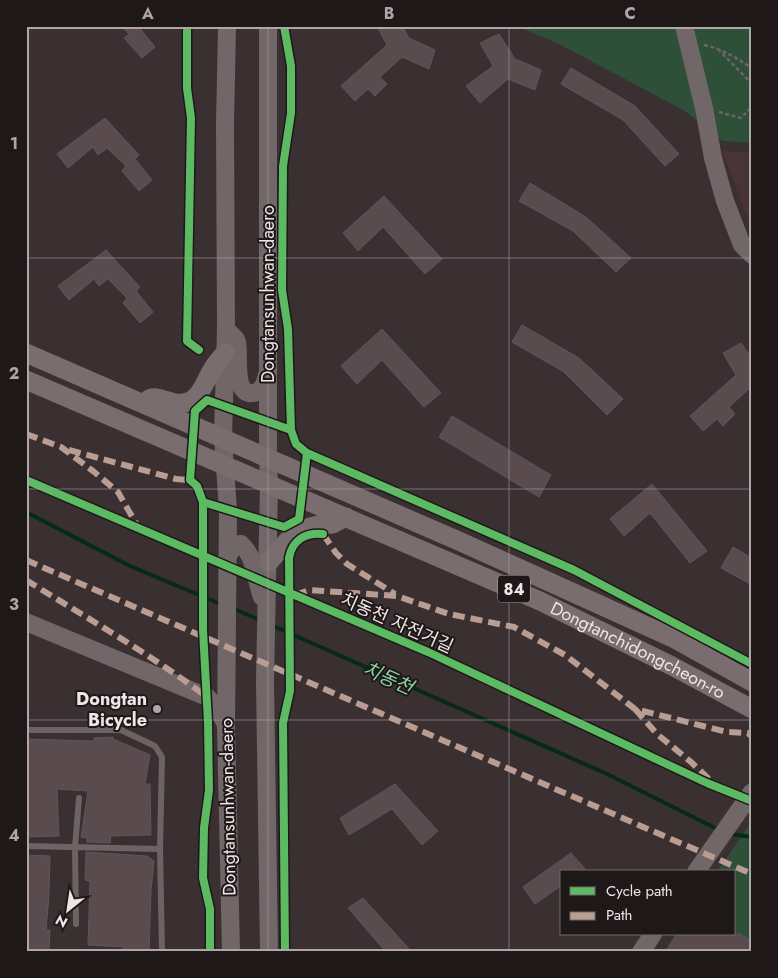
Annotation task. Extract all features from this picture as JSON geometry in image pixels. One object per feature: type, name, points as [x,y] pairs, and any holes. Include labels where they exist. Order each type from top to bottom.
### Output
[{"type":"main road","name":"Dongtanchidongcheon-ro","points":[[26,353],[461,542],[673,638],[752,682]]},
{"type":"main road","points":[[139,402],[152,397],[177,404],[190,401],[198,396],[211,370],[225,353]]},
{"type":"main road","name":"Dongtanchidongcheon-ro","points":[[26,380],[540,600],[752,708]]},
{"type":"main road","points":[[268,562],[296,531],[318,525],[333,524],[346,517]]},
{"type":"street","points":[[227,26],[225,124],[226,328],[223,438],[228,510],[228,551]]},
{"type":"street","name":"Dongtansunhwan-daero","points":[[268,26],[269,484],[265,681],[269,952]]},
{"type":"street","points":[[686,34],[704,108],[713,158],[725,201],[742,244],[752,255]]},
{"type":"street","points":[[226,328],[237,342],[238,372],[244,391],[251,394],[259,391],[264,386],[268,372]]},
{"type":"street","points":[[228,551],[241,544],[246,548],[254,565],[258,586],[267,609]]},
{"type":"street","name":"Dongtansunhwan-daero","points":[[228,551],[226,727],[231,952]]},
{"type":"street","points":[[26,622],[207,697],[221,714],[226,727]]},
{"type":"street","points":[[207,697],[226,668]]},
{"type":"street","points":[[698,869],[752,792]]},
{"type":"street","points":[[640,952],[652,936]]},
{"type":"lane","points":[[26,730],[121,730],[155,746],[162,757],[160,849],[162,952]]},
{"type":"lane","points":[[76,924],[75,847],[79,798]]},
{"type":"lane","points":[[26,846],[160,849]]},
{"type":"path","points":[[686,34],[729,53],[752,68]]},
{"type":"path","points":[[717,48],[752,84]]},
{"type":"path","points":[[704,108],[741,118],[752,107]]},
{"type":"shaded area","points":[[722,151],[752,153],[752,229]]},
{"type":"green space","points":[[517,26],[752,26],[752,143],[722,141],[685,111],[559,44]]},
{"type":"green space","points":[[752,821],[752,952],[664,952],[674,936],[736,936],[736,870],[718,870]]},
{"type":"building","points":[[121,26],[138,26],[155,47],[142,58],[124,38],[129,34]]},
{"type":"building","points":[[377,26],[402,26],[409,38],[435,50],[429,69],[402,57],[380,77],[387,84],[375,96],[368,89],[355,101],[341,86],[387,45]]},
{"type":"building","points":[[499,34],[515,59],[541,70],[535,90],[508,79],[480,103],[466,86],[493,66],[480,43]]},
{"type":"building","points":[[571,68],[635,106],[679,154],[665,166],[623,120],[561,84]]},
{"type":"building","points":[[105,118],[139,155],[135,159],[152,180],[139,191],[122,171],[126,166],[107,148],[98,155],[93,147],[68,168],[57,154]]},
{"type":"building","points":[[530,183],[586,217],[631,258],[616,272],[573,231],[519,201]]},
{"type":"building","points":[[384,196],[442,259],[425,274],[383,227],[358,251],[343,233]]},
{"type":"building","points":[[106,250],[140,287],[136,291],[153,312],[140,323],[123,303],[127,298],[108,279],[99,286],[94,279],[69,300],[58,286]]},
{"type":"building","points":[[522,325],[579,358],[623,399],[607,415],[564,372],[512,342]]},
{"type":"building","points":[[382,329],[441,393],[424,407],[382,360],[357,384],[341,366]]},
{"type":"building","points":[[741,343],[752,359],[752,386],[729,407],[735,414],[723,426],[717,419],[703,431],[690,416],[736,375],[723,353]]},
{"type":"building","points":[[452,416],[551,475],[539,497],[439,437]]},
{"type":"building","points":[[652,484],[707,551],[690,563],[650,513],[624,536],[610,519]]},
{"type":"building","points":[[733,547],[752,558],[752,585],[721,568]]},
{"type":"building","points":[[113,737],[113,739],[150,755],[145,784],[150,784],[151,835],[111,836],[110,843],[87,842],[87,838],[81,837],[88,791],[57,789],[59,836],[26,837],[26,739],[94,741],[94,738]]},
{"type":"building","points":[[395,784],[438,831],[422,845],[392,809],[349,835],[340,818]]},
{"type":"building","points":[[86,852],[147,856],[154,861],[149,952],[123,952],[123,947],[88,945],[90,881],[85,880]]},
{"type":"building","points":[[571,853],[586,870],[560,870],[560,886],[535,904],[523,887]]},
{"type":"building","points":[[26,855],[50,856],[46,930],[50,930],[49,952],[26,952]]},
{"type":"building","points":[[363,898],[412,952],[386,952],[348,908]]},
{"type":"building","points":[[736,934],[740,934],[752,942],[752,952],[666,952],[676,936],[736,936]]},
{"type":"waterway","name":"치동천","points":[[26,512],[130,566],[223,605]]},
{"type":"waterway","name":"치동천","points":[[232,608],[262,621]]},
{"type":"waterway","name":"치동천","points":[[271,625],[605,773],[719,830]]},
{"type":"waterway","name":"치동천","points":[[730,834],[752,837]]},
{"type":"marked path","points":[[26,434],[61,447],[93,471],[118,492],[138,527]]},
{"type":"marked path","points":[[69,450],[176,479],[190,480]]},
{"type":"marked path","points":[[323,534],[336,553],[347,564],[395,594]]},
{"type":"marked path","points":[[26,560],[752,874]]},
{"type":"marked path","points":[[26,580],[141,651],[207,697]]},
{"type":"marked path","points":[[295,595],[310,590],[397,596],[449,614],[514,627],[565,655],[635,709],[727,732],[748,733],[752,737]]},
{"type":"marked path","points":[[635,709],[657,734],[709,779]]},
{"type":"cycle path","points":[[187,26],[187,88],[191,118],[187,341],[199,350]]},
{"type":"cycle path","points":[[284,26],[291,66],[291,113],[283,166],[282,290],[288,329],[291,430],[296,444],[307,453],[574,570],[752,664]]},
{"type":"cycle path","points":[[210,952],[210,909],[203,878],[204,828],[209,790],[208,722],[203,630],[203,502],[197,486],[190,480],[195,411],[207,400],[291,430]]},
{"type":"cycle path","points":[[203,502],[284,527],[299,519],[307,453]]},
{"type":"cycle path","name":"치동천 자전거길","points":[[26,480],[428,652],[707,783],[752,801]]},
{"type":"cycle path","points":[[285,952],[283,723],[290,691],[289,558],[293,546],[301,538],[311,534],[323,534]]},
{"type":"place","name":"Dongtan Bicycle","points":[[157,709]]}]
